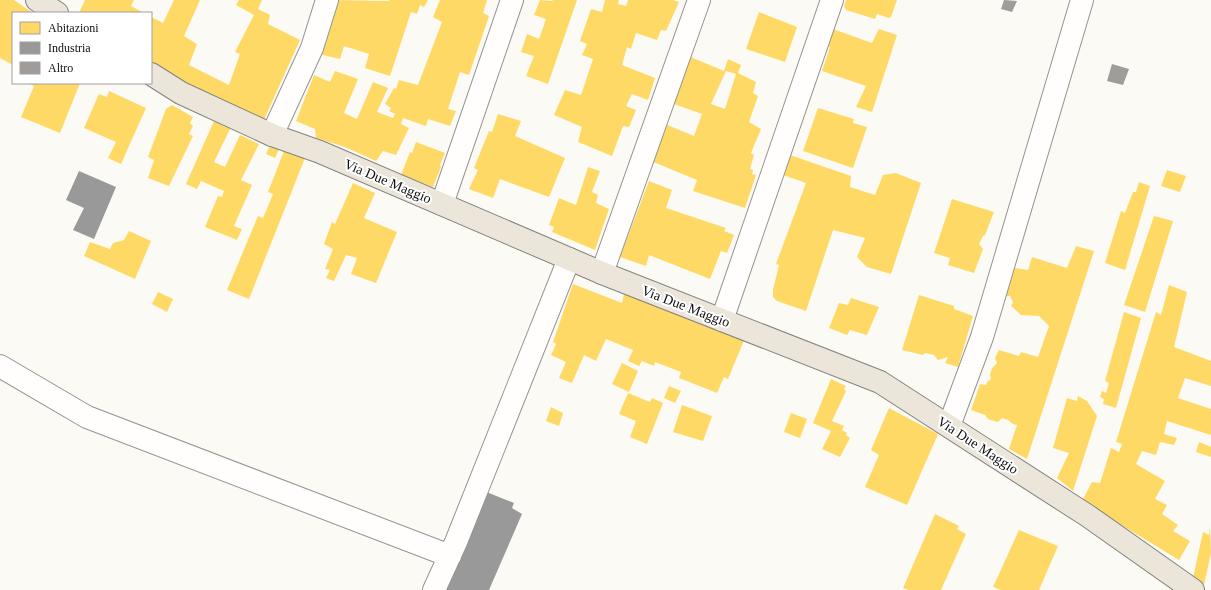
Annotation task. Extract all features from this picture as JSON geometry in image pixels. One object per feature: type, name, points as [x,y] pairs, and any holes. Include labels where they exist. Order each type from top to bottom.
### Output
[{"type":"main road","points":[[37,0],[55,12]]},
{"type":"main road","name":"Via Due Maggio","points":[[152,75],[181,94],[272,135],[320,152],[602,273],[880,382],[1088,516],[1193,590]]},
{"type":"street","points":[[272,135],[312,48],[327,0]]},
{"type":"street","points":[[442,204],[512,0]]},
{"type":"street","points":[[602,273],[699,0]]},
{"type":"street","points":[[722,320],[832,0]]},
{"type":"street","points":[[949,426],[982,337],[1082,0]]},
{"type":"street","points":[[434,590],[450,556],[569,259]]},
{"type":"street","points":[[0,366],[87,417],[450,556]]},
{"type":"building: Abitazioni","points":[[0,0],[14,0],[32,12],[12,12],[12,64],[0,58]]},
{"type":"building: Abitazioni","points":[[85,0],[134,0],[131,6],[142,12],[79,12]]},
{"type":"building: Abitazioni","points":[[174,0],[200,0],[184,36],[197,44],[189,65],[229,85],[240,54],[235,52],[254,15],[236,5],[239,0],[262,0],[258,9],[270,15],[268,24],[300,40],[262,124],[152,68],[152,18],[163,23]]},
{"type":"building: Abitazioni","points":[[333,0],[428,0],[424,7],[420,5],[417,14],[411,12],[390,76],[365,68],[369,54],[344,46],[340,59],[318,54]]},
{"type":"building: Abitazioni","points":[[440,0],[487,0],[483,13],[489,16],[469,75],[460,72],[448,109],[456,111],[450,126],[428,119],[426,126],[403,118],[401,124],[409,128],[396,155],[383,151],[376,161],[345,147],[316,138],[315,129],[296,121],[314,75],[330,82],[335,71],[358,79],[344,113],[357,119],[373,82],[388,88],[377,112],[393,118],[395,114],[389,111],[391,108],[385,104],[394,88],[396,89],[399,80],[418,85],[442,22],[433,17]]},
{"type":"building: Abitazioni","points":[[540,0],[577,0],[548,84],[526,76],[534,56],[521,52],[527,34],[539,39],[546,19],[534,15]]},
{"type":"building: Abitazioni","points":[[605,0],[619,0],[618,4],[626,6],[628,0],[673,0],[679,2],[666,31],[661,30],[657,40],[636,33],[631,49],[627,47],[622,65],[655,78],[648,100],[632,94],[626,106],[636,110],[629,127],[623,126],[612,156],[578,142],[582,127],[554,115],[565,90],[581,95],[593,59],[582,55],[587,44],[580,41],[591,9],[602,12]]},
{"type":"building: Abitazioni","points":[[846,0],[897,0],[891,17],[889,18],[877,14],[875,19],[846,10],[844,6]]},
{"type":"building: Abitazioni","points":[[759,12],[797,27],[785,62],[746,49]]},
{"type":"building: Abitazioni","points":[[833,29],[872,43],[879,29],[897,35],[872,112],[856,107],[866,86],[822,71],[830,47],[827,46]]},
{"type":"building: Abitazioni","points":[[686,55],[724,71],[728,59],[741,65],[738,73],[756,82],[753,93],[758,96],[749,122],[761,129],[751,153],[754,155],[750,169],[753,170],[752,174],[756,175],[745,208],[693,191],[697,180],[651,161],[665,124],[694,136],[702,114],[674,104]],"holes":[[[726,71],[736,74],[725,109],[711,104]]]},
{"type":"building: Abitazioni","points":[[30,84],[80,84],[60,133],[21,117],[34,86]]},
{"type":"building: Abitazioni","points":[[109,91],[146,108],[121,164],[108,158],[116,142],[84,128],[99,94],[107,97]]},
{"type":"building: Abitazioni","points":[[172,105],[193,117],[190,123],[193,126],[189,134],[193,136],[169,186],[148,178],[154,160],[148,157],[166,109]]},
{"type":"building: Abitazioni","points":[[818,108],[854,119],[853,123],[867,127],[853,168],[803,151]]},
{"type":"building: Abitazioni","points":[[498,114],[521,121],[515,136],[565,158],[549,197],[500,179],[493,198],[469,189],[478,170],[474,168],[489,131],[492,132]]},
{"type":"building: Abitazioni","points":[[214,121],[230,129],[214,162],[225,167],[240,135],[259,144],[241,180],[252,185],[234,226],[242,229],[237,240],[205,227],[218,196],[222,197],[224,191],[201,181],[197,189],[186,184]]},
{"type":"building: Abitazioni","points":[[416,142],[445,153],[433,187],[401,175],[410,152],[412,153]]},
{"type":"building: Abitazioni","points":[[270,145],[279,149],[275,158],[266,154]]},
{"type":"building: Abitazioni","points":[[284,151],[305,158],[249,299],[227,290],[258,216],[263,218],[273,194],[268,192]]},
{"type":"building: Abitazioni","points":[[790,155],[851,176],[850,187],[875,195],[883,175],[896,173],[921,183],[891,274],[867,267],[857,257],[865,238],[833,230],[806,311],[777,301],[773,297],[773,290],[779,265],[776,264],[806,183],[783,175]]},
{"type":"building: Abitazioni","points":[[588,167],[600,171],[592,192],[598,195],[596,203],[609,209],[595,250],[552,232],[554,227],[549,225],[559,198],[576,205]]},
{"type":"building: Abitazioni","points":[[1167,170],[1186,176],[1180,192],[1161,186]]},
{"type":"building: Abitazioni","points":[[649,181],[672,190],[666,208],[726,228],[724,231],[734,235],[727,253],[721,251],[710,279],[649,255],[646,266],[620,257]]},
{"type":"building: Abitazioni","points":[[1139,182],[1150,186],[1125,270],[1105,263],[1121,211],[1125,213],[1133,192],[1136,192]]},
{"type":"building: Abitazioni","points":[[353,183],[375,193],[364,218],[397,232],[376,283],[351,274],[357,258],[346,255],[334,281],[326,278],[330,270],[325,269],[333,249],[324,244],[332,222],[335,224]]},
{"type":"building: Abitazioni","points":[[952,199],[994,212],[985,235],[979,244],[983,249],[974,273],[948,265],[950,258],[934,253]]},
{"type":"building: Abitazioni","points":[[1154,216],[1173,221],[1145,312],[1124,305]]},
{"type":"building: Abitazioni","points":[[129,231],[151,241],[135,279],[84,256],[90,242],[110,249],[113,243],[124,240]]},
{"type":"building: Abitazioni","points":[[1076,246],[1094,251],[1027,459],[1009,449],[1017,425],[1002,418],[998,422],[994,421],[988,419],[985,415],[971,410],[980,384],[986,385],[991,379],[990,375],[992,368],[997,363],[995,358],[999,350],[1019,356],[1021,352],[1038,357],[1049,326],[1039,316],[1021,315],[1011,306],[1013,302],[1010,296],[1006,296],[1004,291],[1006,283],[1012,277],[1010,273],[1011,270],[1015,268],[1028,270],[1032,257],[1067,268]]},
{"type":"building: Abitazioni","points":[[573,284],[622,303],[624,294],[745,338],[728,379],[724,377],[717,393],[679,378],[681,372],[655,362],[654,366],[642,361],[639,366],[628,361],[633,350],[606,339],[596,361],[584,355],[572,383],[559,378],[566,362],[551,355],[556,344],[553,342]]},
{"type":"building: Abitazioni","points":[[1169,285],[1187,292],[1174,347],[1211,361],[1211,386],[1185,378],[1178,398],[1211,409],[1211,435],[1167,421],[1164,434],[1177,438],[1174,445],[1160,442],[1156,455],[1142,451],[1136,464],[1165,481],[1155,499],[1167,505],[1162,514],[1178,525],[1173,531],[1190,541],[1179,560],[1082,501],[1092,482],[1100,483],[1111,448],[1119,452],[1122,444],[1116,442],[1156,312],[1161,315]]},
{"type":"building: Abitazioni","points":[[158,292],[173,299],[167,312],[152,304]]},
{"type":"building: Abitazioni","points":[[919,295],[954,306],[954,309],[973,316],[958,367],[945,363],[948,357],[938,360],[934,355],[925,353],[923,355],[902,350]]},
{"type":"building: Abitazioni","points":[[851,298],[879,307],[867,335],[850,330],[847,335],[829,328],[839,303],[848,305]]},
{"type":"building: Abitazioni","points":[[1124,312],[1141,318],[1116,408],[1103,404],[1104,399],[1100,397],[1102,391],[1106,393],[1109,383],[1105,381]]},
{"type":"building: Abitazioni","points":[[622,363],[638,371],[629,392],[612,384]]},
{"type":"building: Abitazioni","points":[[831,379],[846,386],[844,389],[846,391],[832,421],[844,426],[842,430],[847,433],[846,435],[850,438],[840,457],[822,449],[831,431],[813,423]]},
{"type":"building: Abitazioni","points":[[669,386],[681,391],[675,403],[664,398]]},
{"type":"building: Abitazioni","points":[[628,393],[650,402],[652,398],[663,403],[647,444],[630,437],[636,421],[619,414]]},
{"type":"building: Abitazioni","points":[[1078,396],[1087,401],[1097,416],[1073,491],[1057,478],[1069,453],[1053,448],[1067,398],[1077,401]]},
{"type":"building: Abitazioni","points":[[682,405],[712,416],[703,441],[673,432]]},
{"type":"building: Abitazioni","points":[[551,407],[563,413],[559,426],[546,421]]},
{"type":"building: Abitazioni","points":[[889,408],[938,434],[907,505],[865,487],[879,455],[871,450]]},
{"type":"building: Abitazioni","points":[[791,413],[807,419],[800,438],[784,432]]},
{"type":"building: Abitazioni","points":[[1199,442],[1211,447],[1211,457],[1196,452]]},
{"type":"building: Abitazioni","points":[[935,514],[959,526],[957,529],[966,534],[941,590],[909,590],[903,588]]},
{"type":"building: Abitazioni","points":[[1210,526],[1211,553],[1204,585],[1193,578],[1203,532],[1209,535]]},
{"type":"building: Abitazioni","points":[[1019,530],[1058,546],[1039,590],[1001,590],[993,587]]},
{"type":"building: Industria","points":[[79,171],[116,187],[94,239],[73,230],[84,208],[66,200]]},
{"type":"building: Industria","points":[[484,491],[514,503],[512,508],[522,514],[489,590],[442,590]]},
{"type":"building: Altro","points":[[1004,0],[1017,1],[1012,12],[1001,9]]},
{"type":"building: Altro","points":[[1112,64],[1129,69],[1123,85],[1107,81]]}]
